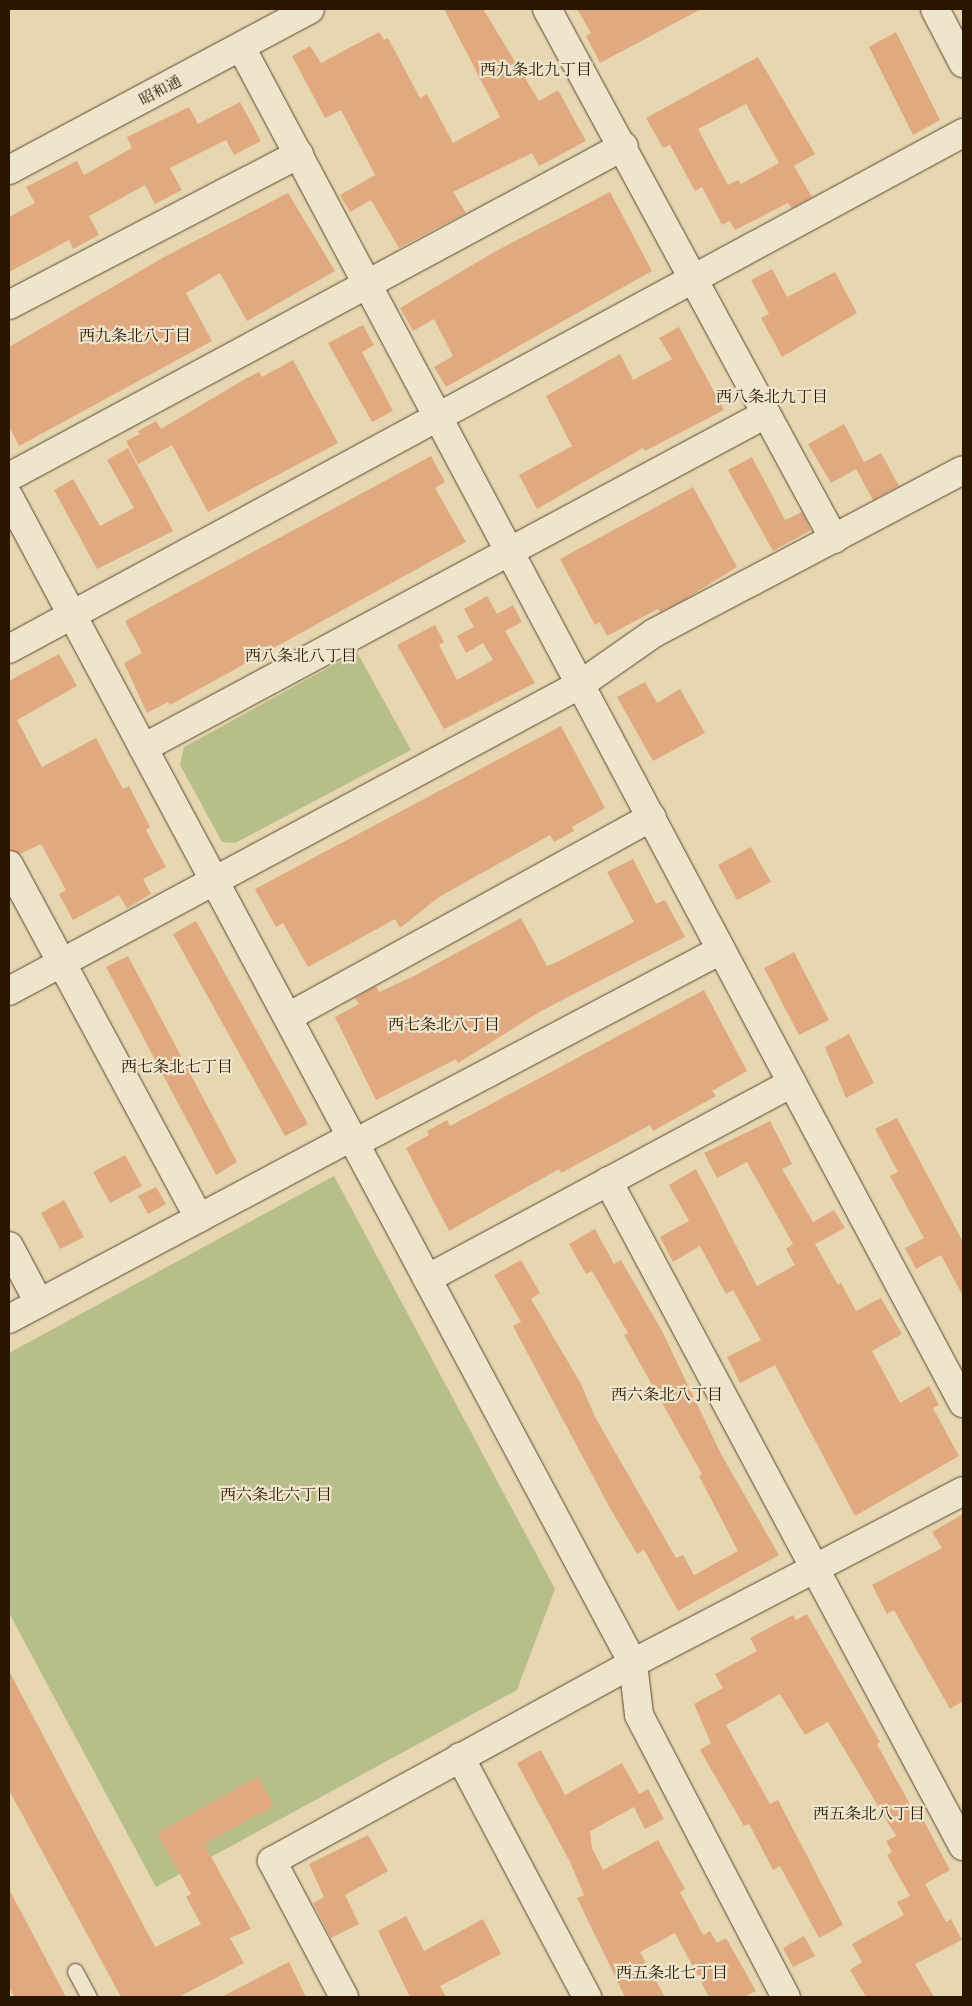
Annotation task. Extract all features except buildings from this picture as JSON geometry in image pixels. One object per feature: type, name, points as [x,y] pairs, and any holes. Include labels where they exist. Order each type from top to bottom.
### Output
[{"type":"street","name":"昭和通","points":[[9,170],[310,9]]},
{"type":"street","points":[[547,9],[624,146],[834,539]]},
{"type":"street","points":[[935,9],[963,63]]},
{"type":"street","points":[[241,47],[963,1403]]},
{"type":"street","points":[[9,649],[438,420],[963,133]]},
{"type":"street","points":[[9,477],[369,286],[624,146]]},
{"type":"street","points":[[9,305],[299,154]]},
{"type":"street","points":[[144,748],[766,414]]},
{"type":"street","points":[[9,990],[581,684],[654,633],[963,470]]},
{"type":"street","points":[[9,497],[633,1663],[639,1715],[786,1997]]},
{"type":"street","points":[[288,1017],[652,817]]},
{"type":"street","points":[[9,865],[199,1218]]},
{"type":"street","points":[[9,1319],[199,1218],[721,950]]},
{"type":"street","points":[[427,1279],[792,1083]]},
{"type":"street","points":[[608,1181],[818,1569],[963,1846]]},
{"type":"street","points":[[9,1246],[39,1303]]},
{"type":"street","points":[[344,1997],[272,1861],[460,1756],[633,1663],[818,1569],[963,1491]]},
{"type":"street","points":[[460,1756],[586,1997]]},
{"type":"lane","points":[[75,1971],[89,1997]]},
{"type":"green space","points":[[357,652],[411,750],[235,843],[222,842],[180,765],[184,747]]},
{"type":"green space","points":[[334,1176],[555,1589],[517,1690],[156,1887],[9,1613],[9,1353]]},
{"type":"district","name":"西九条北九丁目","points":[[536,69]]},
{"type":"district","name":"西九条北八丁目","points":[[135,335]]},
{"type":"district","name":"西八条北九丁目","points":[[772,396]]},
{"type":"district","name":"西八条北八丁目","points":[[301,655]]},
{"type":"district","name":"西七条北八丁目","points":[[444,1024]]},
{"type":"district","name":"西七条北七丁目","points":[[177,1066]]},
{"type":"district","name":"西六条北八丁目","points":[[667,1394]]},
{"type":"district","name":"西六条北六丁目","points":[[276,1494]]},
{"type":"district","name":"西五条北八丁目","points":[[869,1813]]},
{"type":"district","name":"西五条北七丁目","points":[[672,1972]]}]
